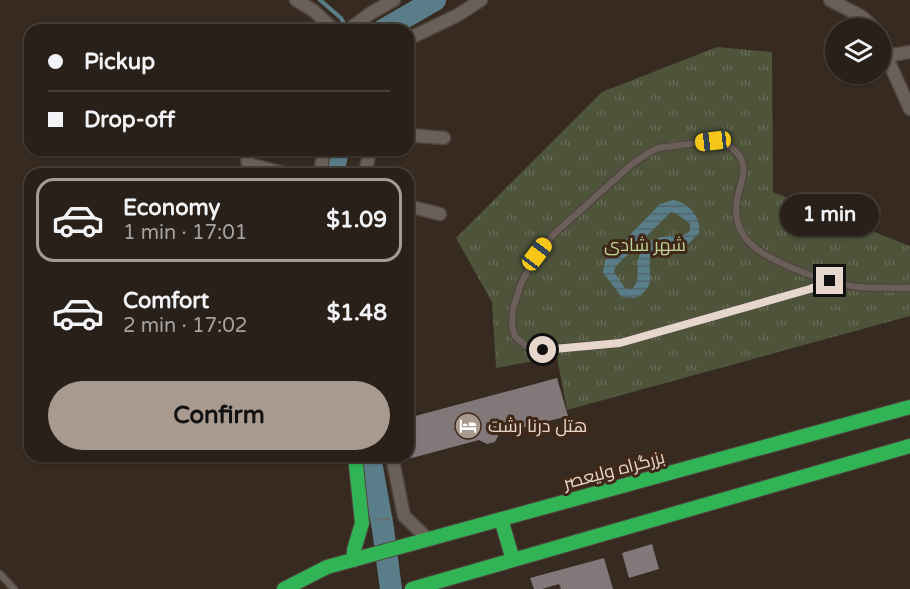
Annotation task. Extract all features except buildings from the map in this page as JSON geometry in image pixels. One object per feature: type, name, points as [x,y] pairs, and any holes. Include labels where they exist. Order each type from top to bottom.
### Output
[{"type":"main road","name":"بزرگراه ولیعصر","points":[[284,589],[327,567],[910,407]]},
{"type":"main road","points":[[412,589],[910,446]]},
{"type":"main road","points":[[356,462],[362,523],[354,550],[357,559]]},
{"type":"main road","points":[[501,519],[513,560]]},
{"type":"street","points":[[296,0],[330,24]]},
{"type":"street","points":[[356,24],[393,0]]},
{"type":"street","points":[[414,36],[458,15],[481,0]]},
{"type":"street","points":[[830,0],[863,18]]},
{"type":"street","points":[[891,55],[910,51]]},
{"type":"street","points":[[891,65],[910,109]]},
{"type":"street","points":[[414,136],[444,138]]},
{"type":"street","points":[[247,156],[248,164],[263,168]]},
{"type":"street","points":[[414,208],[440,214]]},
{"type":"street","points":[[393,462],[404,516],[423,541]]},
{"type":"lane","points":[[830,281],[810,289],[620,343],[538,350],[522,344],[515,336],[512,326],[513,308],[521,284],[531,263],[545,243],[632,164],[648,153],[658,148],[713,141],[733,148],[738,154],[743,167],[736,212],[737,221],[745,238],[764,255],[830,281],[859,287],[910,288]]},
{"type":"lane","points":[[0,574],[14,589]]},
{"type":"path","points":[[362,523],[404,516]]},
{"type":"green space","name":"شهر شادی","points":[[717,47],[772,52],[773,192],[910,246],[910,316],[567,410],[557,357],[496,368],[492,302],[456,238],[602,92]]},
{"type":"water","points":[[673,200],[689,207],[696,216],[699,233],[684,248],[666,247],[654,252],[650,261],[650,281],[646,289],[635,298],[622,297],[603,273],[605,261],[660,204]],"holes":[[[671,212],[690,224],[690,231],[681,237],[660,237],[648,243],[640,254],[635,285],[632,289],[625,288],[614,272],[615,267]]]},
{"type":"waterway","points":[[320,0],[341,18],[344,24]]},
{"type":"waterway","points":[[393,24],[435,0]]},
{"type":"waterway","points":[[334,168],[337,156]]},
{"type":"waterway","points":[[371,462],[391,589]]},
{"type":"traffic: fast","points":[[284,589],[327,567],[910,407]]},
{"type":"traffic: fast","points":[[412,589],[910,446]]},
{"type":"traffic: fast","points":[[354,560],[354,550],[362,523],[356,462]]},
{"type":"traffic: fast","points":[[501,519],[513,560]]},
{"type":"place","name":"هتل درنا رشت","points":[[468,426]]},
{"type":"route","points":[[543,350],[620,343],[810,289],[830,281]]}]
